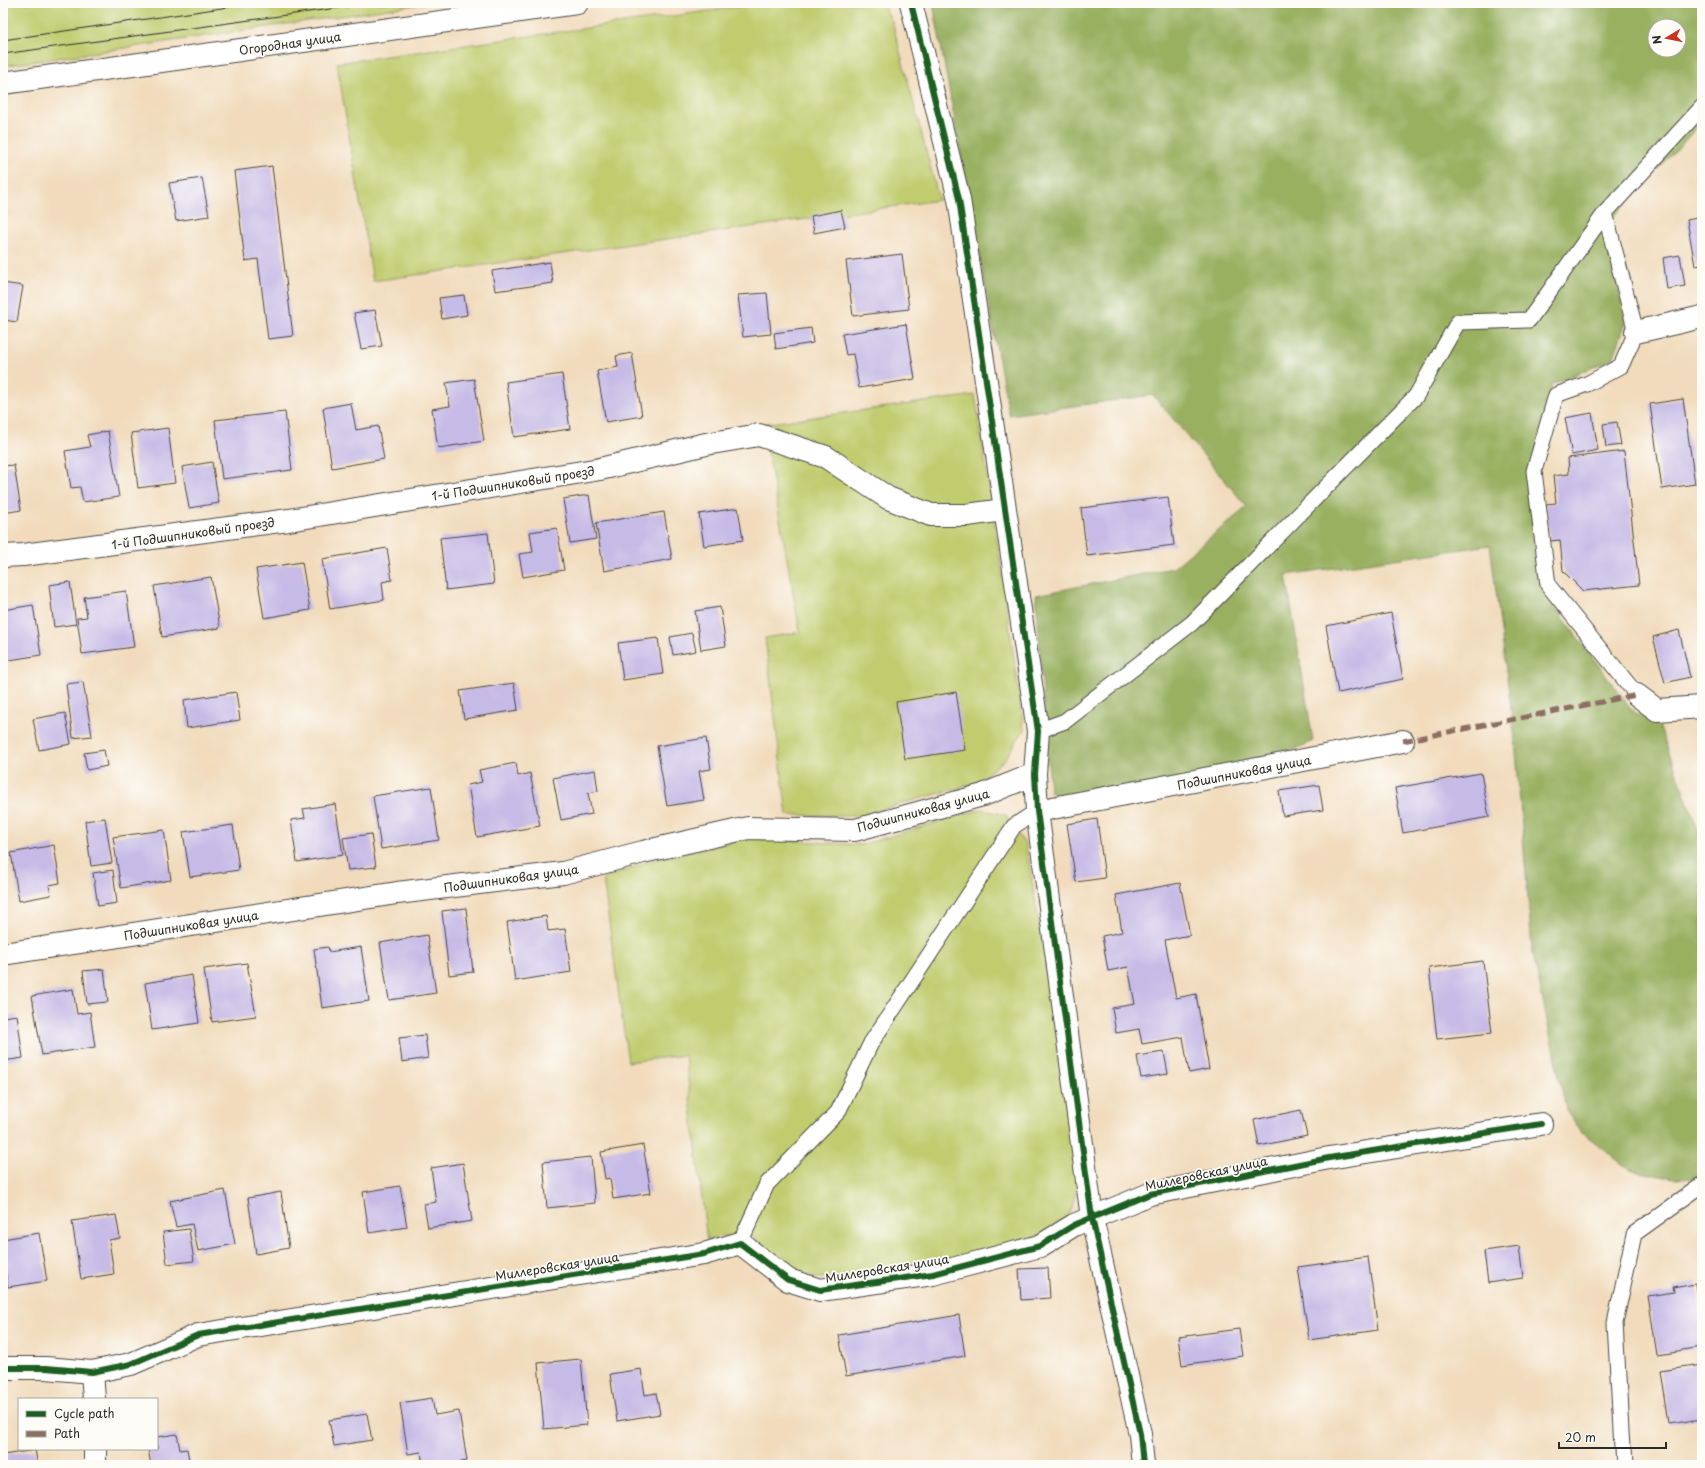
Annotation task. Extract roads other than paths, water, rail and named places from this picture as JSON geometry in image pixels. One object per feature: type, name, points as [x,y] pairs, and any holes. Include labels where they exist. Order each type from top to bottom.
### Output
[{"type":"street","name":"Огородная улица","points":[[3,83],[577,3]]},
{"type":"street","points":[[911,3],[958,199],[1038,730],[1035,774],[1037,811],[1092,1218],[1140,1434],[1143,1465]]},
{"type":"street","points":[[1636,332],[1702,317]]},
{"type":"street","name":"1-й Подшипниковый проезд","points":[[3,556],[289,520],[600,469],[706,444],[759,435],[826,457],[888,498],[931,515],[967,514],[1004,510]]},
{"type":"street","points":[[1636,695],[1657,710],[1702,707]]},
{"type":"street","name":"Подшипниковая улица","points":[[1037,811],[1403,741]]},
{"type":"street","name":"Подшипниковая улица","points":[[3,954],[397,893],[563,873],[643,852],[748,828],[855,830],[983,795],[1035,774]]},
{"type":"street","name":"Миллеровская улица","points":[[3,1368],[46,1368],[92,1372],[131,1364],[198,1335],[704,1254],[740,1243],[788,1280],[820,1290],[933,1274],[1040,1246],[1074,1225],[1150,1194],[1329,1158],[1541,1124]]},
{"type":"street","points":[[92,1372],[94,1398]]},
{"type":"street","points":[[95,1450],[95,1465]]},
{"type":"lane","points":[[1038,730],[1065,721],[1192,623],[1416,396],[1458,322],[1529,320],[1605,213],[1702,108]]},
{"type":"lane","points":[[1605,213],[1636,332],[1621,366],[1587,384],[1556,395],[1534,472],[1548,585],[1636,695]]},
{"type":"lane","points":[[740,1243],[767,1184],[838,1112],[871,1042],[1014,826],[1037,811]]},
{"type":"lane","points":[[1623,1465],[1615,1323],[1634,1234],[1702,1185]]},
{"type":"tram line","points":[[3,40],[256,3]]},
{"type":"tram line","points":[[3,54],[374,3]]}]
